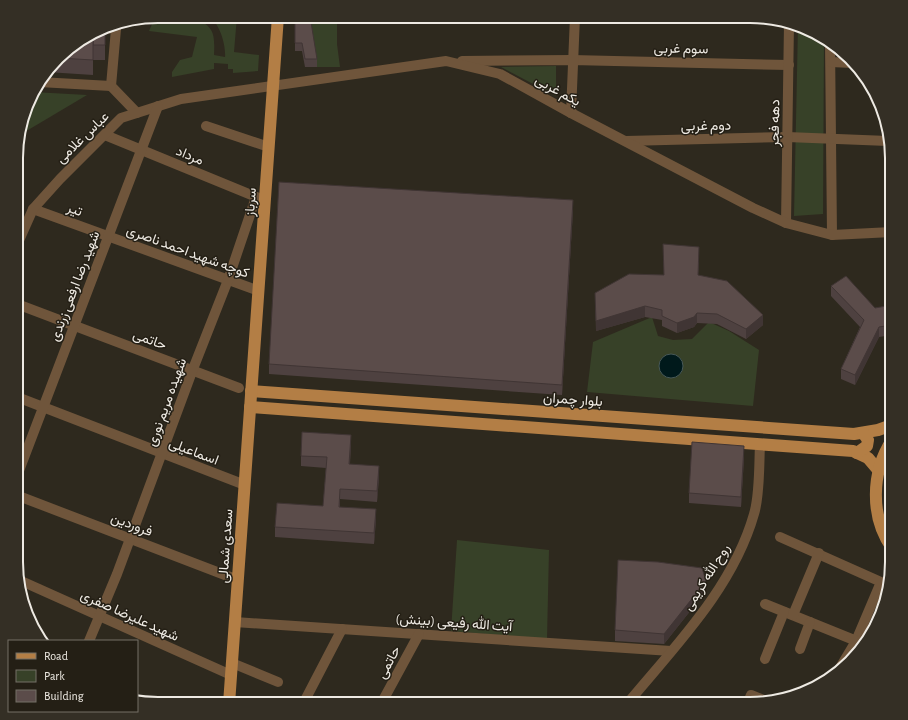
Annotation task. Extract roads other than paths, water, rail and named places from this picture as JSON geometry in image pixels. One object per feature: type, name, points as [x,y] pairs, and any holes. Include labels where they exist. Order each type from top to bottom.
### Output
[{"type":"main road","name":"سرباز","points":[[251,391],[258,291],[260,198],[269,147],[277,23]]},
{"type":"main road","name":"بلوار چمران","points":[[251,391],[854,434],[885,428]]},
{"type":"main road","name":"سعدی شمالی","points":[[230,697],[251,391]]},
{"type":"main road","points":[[282,410],[280,400],[281,397],[287,394]]},
{"type":"main road","points":[[250,408],[852,451],[868,458],[879,471]]},
{"type":"main road","points":[[564,430],[566,414]]},
{"type":"main road","points":[[857,452],[867,446],[868,440],[863,433]]},
{"type":"main road","points":[[885,457],[879,471],[875,499],[878,520],[885,539]]},
{"type":"street","points":[[571,113],[575,23]]},
{"type":"street","name":"دهه فجر","points":[[786,223],[789,29]]},
{"type":"street","points":[[111,86],[116,30]]},
{"type":"street","points":[[830,50],[832,234]]},
{"type":"street","name":"سوم غربی","points":[[446,61],[572,60],[789,65]]},
{"type":"street","name":"یکم غربی","points":[[273,84],[446,61],[500,74],[571,113],[753,208],[786,223],[832,234],[885,232]]},
{"type":"street","points":[[831,62],[847,63]]},
{"type":"street","points":[[46,82],[111,86],[137,112]]},
{"type":"street","name":"عباس غلامی","points":[[23,231],[33,209],[60,179],[121,118],[181,99],[273,84]]},
{"type":"street","name":"شهید رضا ارفعی زرندی","points":[[23,458],[158,106]]},
{"type":"street","points":[[206,126],[269,147]]},
{"type":"street","name":"مرداد","points":[[105,135],[260,198]]},
{"type":"street","name":"دوم غربی","points":[[625,141],[787,137],[831,140],[884,141]]},
{"type":"street","name":"شهیده مریم نوری","points":[[89,640],[118,574],[193,369],[260,198]]},
{"type":"street","name":"تیر","points":[[33,209],[108,236]]},
{"type":"street","name":"کوچه شهید احمد ناصری","points":[[108,236],[258,291]]},
{"type":"street","name":"حاتمی","points":[[23,306],[193,369],[239,388]]},
{"type":"street","name":"اسماعیلی","points":[[23,399],[245,486]]},
{"type":"street","name":"روح الله کریمی","points":[[634,697],[699,617],[733,566],[749,531],[755,512],[760,444]]},
{"type":"street","name":"فروردین","points":[[23,498],[238,580]]},
{"type":"street","points":[[780,537],[819,553],[881,582],[862,638]]},
{"type":"street","points":[[765,659],[819,553]]},
{"type":"street","name":"شهید علیرضا صفری","points":[[25,583],[99,617],[232,669],[278,682]]},
{"type":"street","points":[[765,604],[859,642]]},
{"type":"street","name":"آیت الله رفیعی (بینش)","points":[[235,622],[670,651]]},
{"type":"street","points":[[800,649],[810,622]]},
{"type":"street","points":[[307,697],[342,629]]},
{"type":"street","name":"حاتمی","points":[[385,697],[419,634]]},
{"type":"water","points":[[671,354],[680,357],[683,366],[680,375],[671,378],[662,375],[659,366],[662,357]]}]
